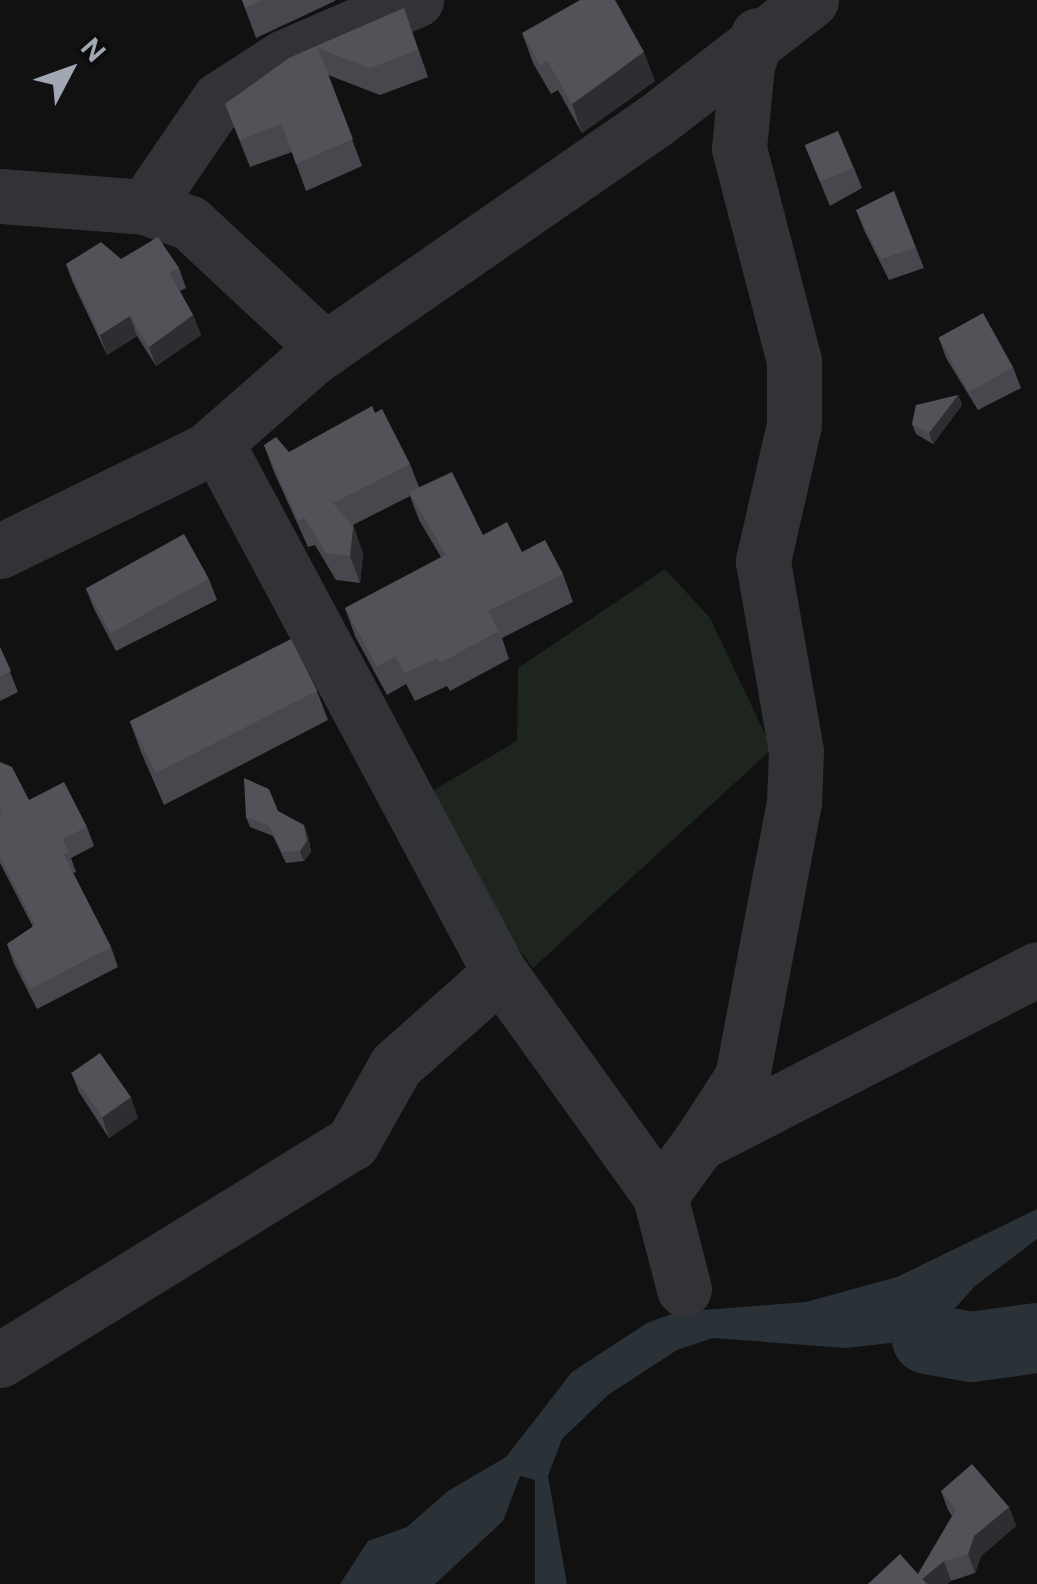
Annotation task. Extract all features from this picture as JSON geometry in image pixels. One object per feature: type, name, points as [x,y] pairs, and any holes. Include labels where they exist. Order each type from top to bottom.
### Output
[{"type":"street","points":[[145,207],[220,99],[284,58],[416,0]]},
{"type":"street","points":[[0,551],[216,442],[325,349],[656,120],[758,35],[811,0]]},
{"type":"street","points":[[660,1196],[742,1077],[794,802],[796,751],[763,561],[794,425],[794,361],[739,148],[747,65],[758,35]]},
{"type":"street","points":[[0,196],[145,207],[190,223],[325,349]]},
{"type":"street","points":[[216,442],[500,973],[660,1196],[684,1289]]},
{"type":"street","points":[[698,1143],[1037,969]]},
{"type":"street","points":[[0,1360],[352,1143],[396,1065],[500,973]]},
{"type":"shaded area","points":[[665,569],[710,618],[772,749],[533,968],[471,883],[422,797],[517,741],[518,668]]},
{"type":"shaded area","points":[[1037,1209],[1037,1239],[975,1286],[927,1339],[845,1348],[713,1338],[677,1350],[608,1395],[562,1439],[548,1476],[567,1584],[535,1584],[535,1480],[520,1476],[503,1521],[435,1584],[340,1584],[368,1541],[407,1527],[448,1491],[506,1457],[572,1372],[647,1323],[677,1312],[806,1302],[897,1277]]},
{"type":"building","points":[[242,0],[263,0],[245,8]]},
{"type":"building","points":[[580,0],[615,0],[644,52],[572,104],[547,60],[540,65],[522,33]]},
{"type":"building","points":[[404,8],[418,50],[370,68],[318,48],[353,139],[296,164],[282,124],[240,140],[225,104],[289,58]]},
{"type":"building","points":[[838,131],[854,168],[820,182],[805,145]]},
{"type":"building","points":[[894,191],[916,248],[881,259],[856,210]]},
{"type":"building","points":[[158,237],[179,268],[169,273],[193,315],[149,347],[130,316],[100,335],[66,264],[101,242],[121,259]]},
{"type":"building","points":[[983,313],[1013,367],[968,392],[938,338]]},
{"type":"building","points":[[958,395],[929,433],[912,424],[916,405]]},
{"type":"building","points":[[372,406],[375,413],[382,409],[410,464],[333,503],[353,527],[350,556],[326,553],[305,518],[298,520],[264,445],[276,437],[289,452]]},
{"type":"building","points":[[452,472],[483,535],[507,522],[522,552],[545,540],[563,574],[488,611],[499,631],[440,663],[437,658],[404,673],[396,656],[377,667],[345,608],[446,555],[409,492]]},
{"type":"building","points":[[184,534],[209,579],[111,633],[86,588]]},
{"type":"building","points":[[291,639],[317,691],[156,773],[130,721]]},
{"type":"building","points":[[0,647],[11,671],[0,677]]},
{"type":"building","points":[[0,762],[12,767],[29,800],[64,782],[87,827],[62,839],[69,852],[64,855],[111,947],[30,989],[7,944],[35,925],[0,857]]},
{"type":"building","points":[[244,778],[269,789],[278,811],[304,825],[307,841],[300,851],[282,852],[269,826],[246,817]]},
{"type":"building","points":[[100,1053],[131,1097],[102,1117],[71,1073]]},
{"type":"building","points":[[972,1464],[1009,1507],[974,1536],[968,1554],[944,1561],[922,1579],[927,1584],[868,1584],[900,1554],[918,1574],[956,1510],[941,1491]]},
{"type":"waterway","points":[[927,1339],[971,1347],[1037,1338]]}]
